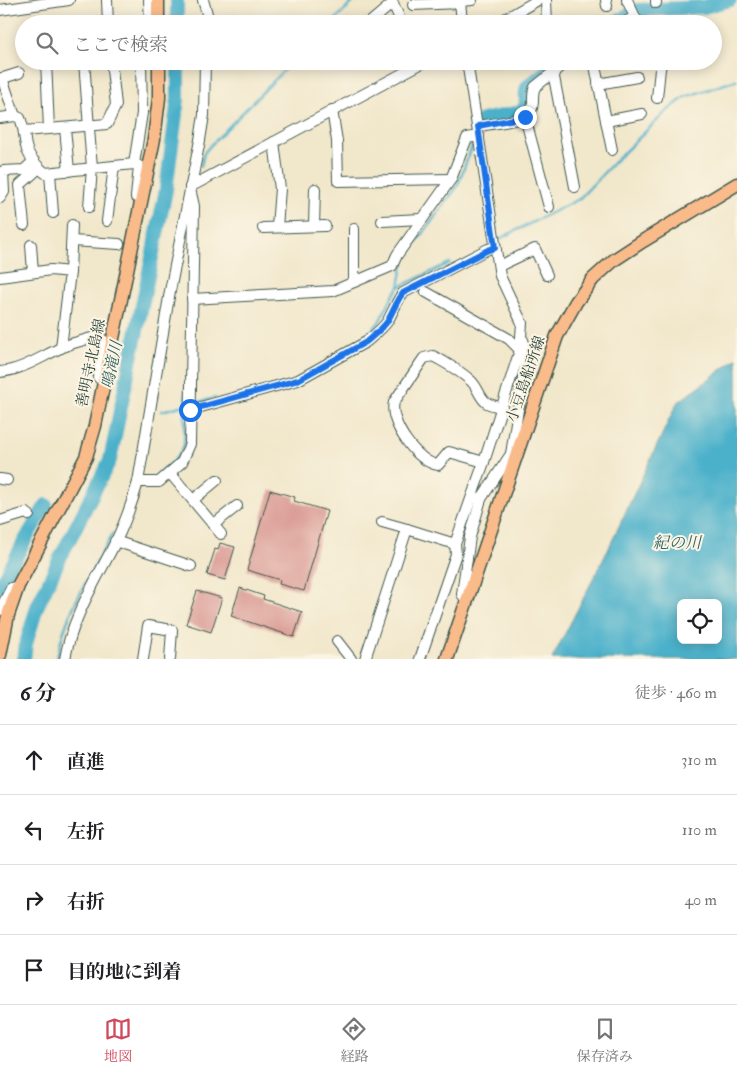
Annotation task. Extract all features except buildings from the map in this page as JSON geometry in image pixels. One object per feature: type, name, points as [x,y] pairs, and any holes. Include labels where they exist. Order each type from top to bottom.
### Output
[{"type":"main road","points":[[158,0],[158,15]]},
{"type":"main road","name":"善明寺北島線","points":[[0,655],[8,615],[18,586],[86,457],[104,383],[142,199],[156,123],[159,98],[159,70]]},
{"type":"main road","name":"小豆島船所線","points":[[447,659],[514,456],[557,336],[576,302],[593,279],[614,260],[737,184]]},
{"type":"street","points":[[0,10],[69,0]]},
{"type":"street","points":[[107,0],[108,15]]},
{"type":"street","points":[[149,0],[150,15]]},
{"type":"street","points":[[203,0],[209,15]]},
{"type":"street","points":[[413,5],[472,0]]},
{"type":"street","points":[[512,15],[538,0]]},
{"type":"street","points":[[546,0],[547,15]]},
{"type":"street","points":[[460,1],[461,15]]},
{"type":"street","points":[[379,15],[393,3],[398,15]]},
{"type":"street","points":[[46,70],[49,129]]},
{"type":"street","points":[[85,70],[92,168],[89,207]]},
{"type":"street","points":[[24,131],[107,124],[116,105],[112,70]]},
{"type":"street","points":[[134,164],[142,113],[141,70]]},
{"type":"street","points":[[65,659],[68,642],[80,609],[115,542],[129,510],[138,482],[170,291],[202,123],[205,70]]},
{"type":"street","points":[[190,187],[409,70]]},
{"type":"street","points":[[467,601],[462,594],[463,584],[484,462],[522,339],[522,323],[500,276],[498,266],[468,70]]},
{"type":"street","points":[[192,299],[333,291],[392,266],[397,255],[450,179],[466,138],[478,131],[525,117],[531,110],[535,87],[556,70]]},
{"type":"street","points":[[596,70],[612,150]]},
{"type":"street","points":[[657,98],[660,70]]},
{"type":"street","points":[[553,72],[575,187]]},
{"type":"street","points":[[15,116],[1,78],[19,73]]},
{"type":"street","points":[[598,84],[637,77]]},
{"type":"street","points":[[332,110],[337,141],[338,181],[450,179]]},
{"type":"street","points":[[606,121],[642,114]]},
{"type":"street","points":[[0,118],[15,116],[20,118],[26,148],[36,165],[45,173],[134,164],[140,166],[136,197],[142,199]]},
{"type":"street","points":[[525,117],[549,207]]},
{"type":"street","points":[[66,128],[69,171]]},
{"type":"street","points":[[274,142],[280,189],[277,227]]},
{"type":"street","points":[[0,198],[4,192],[3,171],[24,170],[36,165]]},
{"type":"street","points":[[24,225],[20,185],[36,165]]},
{"type":"street","points":[[107,221],[114,166]]},
{"type":"street","points":[[50,173],[53,213]]},
{"type":"street","points":[[138,482],[159,482],[182,462],[190,444],[194,206],[190,187]]},
{"type":"street","points":[[314,189],[314,226]]},
{"type":"street","points":[[382,221],[421,219]]},
{"type":"street","points":[[61,348],[70,272],[72,225]]},
{"type":"street","points":[[263,228],[326,226]]},
{"type":"street","points":[[354,230],[354,282]]},
{"type":"street","points":[[72,241],[119,244]]},
{"type":"street","points":[[190,406],[298,380],[371,338],[386,322],[397,300],[403,293],[488,250],[495,243]]},
{"type":"street","points":[[31,245],[33,272]]},
{"type":"street","points":[[498,266],[535,249],[547,274]]},
{"type":"street","points":[[0,277],[51,270],[70,272]]},
{"type":"street","points":[[426,292],[509,339],[520,350]]},
{"type":"street","points":[[509,339],[515,334],[522,323]]},
{"type":"street","points":[[0,372],[12,371],[61,348],[98,336],[103,340],[98,377],[104,383]]},
{"type":"street","points":[[409,659],[421,656],[456,554],[455,544],[477,498],[514,456],[527,353],[522,339]]},
{"type":"street","points":[[484,462],[452,452],[446,453],[438,465],[428,462],[398,429],[392,409],[394,402],[424,358],[433,356],[455,368],[472,381],[482,399],[487,403],[502,408]]},
{"type":"street","points":[[170,473],[221,534]]},
{"type":"street","points":[[193,500],[217,480]]},
{"type":"street","points":[[214,525],[237,506]]},
{"type":"street","points":[[0,521],[26,513],[29,515]]},
{"type":"street","points":[[382,522],[455,544]]},
{"type":"street","points":[[365,659],[407,530]]},
{"type":"street","points":[[115,542],[191,566]]},
{"type":"street","points":[[0,610],[11,588],[18,586]]},
{"type":"street","points":[[143,659],[148,626],[172,630],[170,659]]},
{"type":"street","points":[[337,641],[351,659]]},
{"type":"water","name":"紀の川","points":[[737,358],[737,659],[552,659],[604,558],[677,403]]},
{"type":"waterway","name":"鳴滝川","points":[[177,0],[177,15]]},
{"type":"waterway","points":[[340,15],[355,0]]},
{"type":"waterway","points":[[629,15],[639,10],[704,7],[730,0]]},
{"type":"waterway","name":"鳴滝川","points":[[24,659],[26,644],[37,607],[110,460],[166,190],[178,99],[178,70]]},
{"type":"waterway","points":[[201,166],[204,153],[210,146],[284,70]]},
{"type":"waterway","points":[[482,120],[523,110],[526,104],[527,87],[548,70]]},
{"type":"waterway","points":[[497,240],[579,199],[617,159],[667,111],[685,97],[737,80]]},
{"type":"waterway","points":[[399,287],[404,259],[457,187],[474,141]]},
{"type":"waterway","points":[[367,336],[379,322],[399,287],[450,263]]},
{"type":"waterway","points":[[157,475],[173,462],[184,445],[186,387]]},
{"type":"waterway","points":[[194,403],[215,398]]},
{"type":"waterway","points":[[162,411],[188,404]]},
{"type":"waterway","points":[[0,588],[46,505]]},
{"type":"waterway","points":[[57,659],[72,610],[113,533]]},
{"type":"route","points":[[190,410],[298,380],[366,342],[386,322],[397,300],[403,293],[495,248],[478,126],[525,117]]}]
